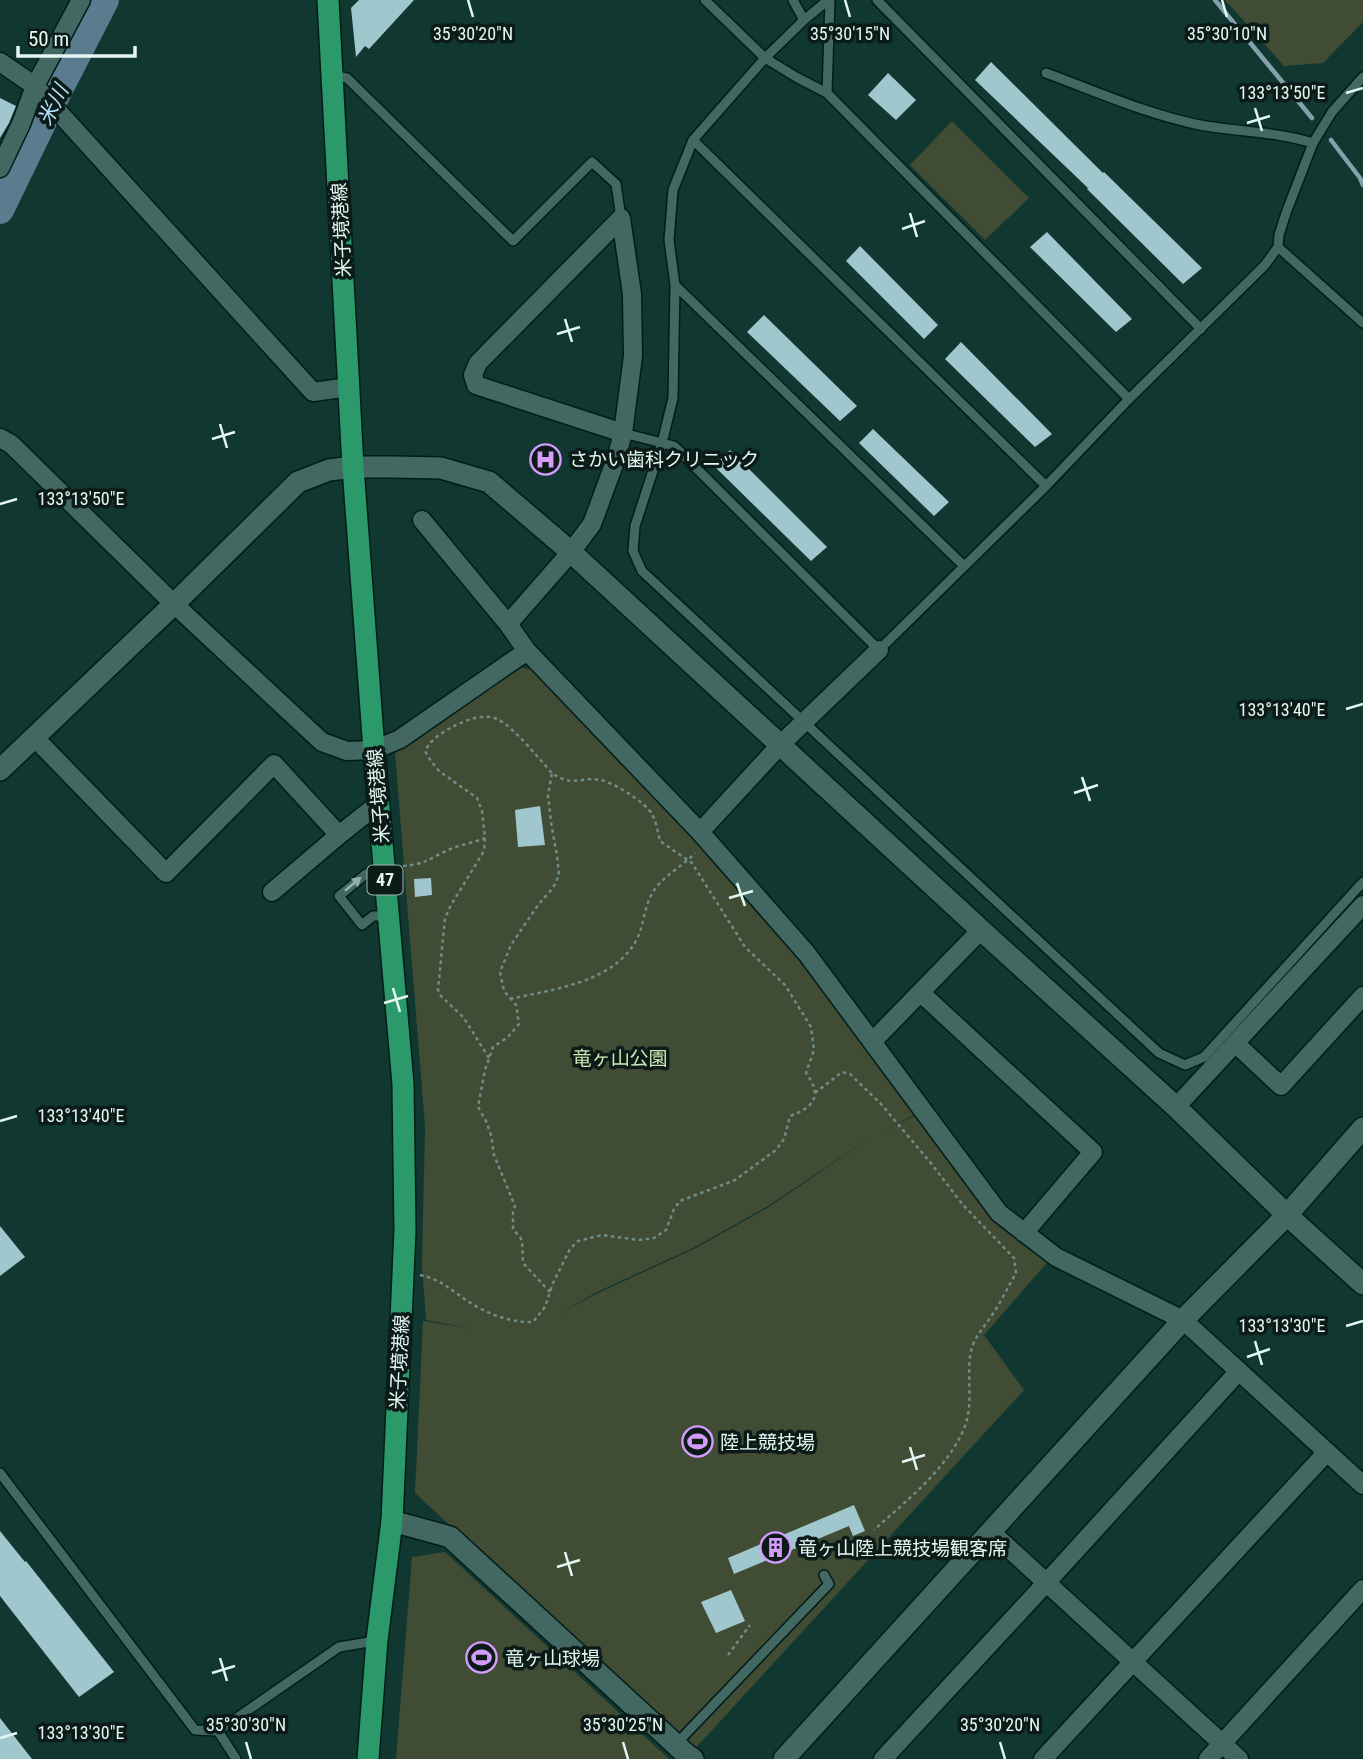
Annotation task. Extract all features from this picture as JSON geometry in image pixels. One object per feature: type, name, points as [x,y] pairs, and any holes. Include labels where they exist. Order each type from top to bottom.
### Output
[{"type":"main road","name":"米子境港線","points":[[328,0],[353,467],[378,804],[392,869],[388,915],[403,1084],[405,1230],[392,1521],[377,1640],[368,1759]]},
{"type":"street","points":[[0,168],[35,86],[80,0]]},
{"type":"street","points":[[0,62],[35,86],[313,392],[349,387]]},
{"type":"street","points":[[621,218],[478,363],[473,375],[476,385],[623,433]]},
{"type":"street","points":[[508,624],[572,552],[592,524],[616,459],[623,433],[633,356],[632,295],[621,218]]},
{"type":"street","points":[[0,438],[11,444],[174,604],[322,742],[347,751],[374,750],[400,739],[527,652]]},
{"type":"street","points":[[0,770],[298,482],[329,470],[353,467],[441,468],[489,482],[572,552],[1176,1107],[1287,1215],[1363,1284]]},
{"type":"street","points":[[422,520],[508,624],[527,652],[704,837],[807,954],[999,1213],[1056,1256],[1183,1320],[1363,1485]]},
{"type":"street","points":[[704,837],[781,744],[879,650]]},
{"type":"street","points":[[35,738],[166,873],[274,764],[339,835]]},
{"type":"street","points":[[272,892],[378,804]]},
{"type":"street","points":[[1176,1107],[1363,905]]},
{"type":"street","points":[[872,1042],[981,930]]},
{"type":"street","points":[[921,993],[1093,1152],[1024,1233]]},
{"type":"street","points":[[1236,1043],[1281,1086],[1363,996]]},
{"type":"street","points":[[784,1759],[1183,1320],[1287,1215],[1363,1128]]},
{"type":"street","points":[[883,1759],[1239,1371]]},
{"type":"street","points":[[1043,1759],[1327,1452]]},
{"type":"street","points":[[392,1521],[450,1536],[693,1759]]},
{"type":"street","points":[[990,1531],[1239,1759]]},
{"type":"street","points":[[1208,1759],[1363,1589]]},
{"type":"lane","points":[[705,0],[765,58],[827,93],[1129,399]]},
{"type":"lane","points":[[793,0],[804,20]]},
{"type":"lane","points":[[827,93],[829,0]]},
{"type":"lane","points":[[829,0],[765,58],[694,140],[673,190],[669,240],[675,285],[673,398],[662,443],[635,526],[633,551],[642,571],[1159,1053],[1185,1065],[1205,1057],[1363,882]]},
{"type":"lane","points":[[877,0],[1201,329]]},
{"type":"lane","points":[[1046,73],[1183,121],[1296,137],[1313,142]]},
{"type":"lane","points":[[332,75],[346,78],[513,241],[592,162],[616,184],[621,218]]},
{"type":"lane","points":[[623,433],[674,446],[879,650],[1265,265],[1278,247],[1286,213],[1313,142],[1332,112],[1363,77]]},
{"type":"lane","points":[[694,140],[1046,486]]},
{"type":"lane","points":[[1278,247],[1363,323]]},
{"type":"lane","points":[[675,285],[964,566]]},
{"type":"lane","points":[[388,915],[373,916],[362,925],[339,896],[366,874],[392,869]]},
{"type":"lane","points":[[0,1473],[195,1731],[218,1731],[339,1647],[377,1640]]},
{"type":"lane","points":[[676,1745],[829,1584],[824,1575]]},
{"type":"lane","points":[[218,1731],[236,1759]]},
{"type":"path","points":[[403,1272],[444,1283],[471,1304],[488,1312],[517,1322],[533,1322],[545,1307],[570,1249],[578,1241],[602,1235],[639,1240],[654,1238],[666,1230],[680,1201],[735,1180],[776,1150],[784,1139],[790,1116],[814,1103],[814,1084],[806,1073],[814,1049],[811,1027],[785,985],[746,947],[692,863],[660,841],[652,814],[622,790],[600,780],[563,781],[508,727],[496,719],[470,719],[428,744],[425,751],[439,771],[477,798],[482,811],[485,838],[484,851],[446,918],[438,990],[464,1018],[489,1058]]},
{"type":"path","points":[[550,1292],[523,1263],[522,1240],[513,1228],[515,1206],[494,1154],[491,1135],[478,1107],[485,1070],[493,1047],[508,1037],[519,1024],[516,1005],[503,991],[500,972],[511,945],[553,888],[559,875],[548,795],[552,773]]},
{"type":"path","points":[[510,999],[589,980],[617,962],[636,941],[645,907],[655,888],[688,860],[704,837]]},
{"type":"path","points":[[392,869],[430,860],[448,849],[485,838]]},
{"type":"path","points":[[815,1093],[842,1072],[850,1074],[881,1104],[963,1205],[1014,1258],[1016,1273],[975,1337],[970,1356],[970,1403],[964,1429],[940,1468],[874,1530]]},
{"type":"path","points":[[728,1655],[750,1625]]},
{"type":"green space","points":[[1225,0],[1363,0],[1363,22],[1323,63],[1284,66]]},
{"type":"green space","points":[[952,121],[1029,198],[985,240],[910,165]]},
{"type":"green space","name":"竜ヶ山公園","points":[[518,667],[534,670],[692,835],[811,971],[916,1114],[885,1130],[919,1114],[1051,1258],[984,1335],[1024,1390],[693,1751],[415,1493],[423,1321],[474,1329],[426,1320],[422,1264],[425,1126],[395,753]],"holes":[[[874,1135],[769,1207],[694,1249],[560,1313],[597,1292],[693,1248],[768,1206]]]},
{"type":"green space","name":"竜ヶ山球場","points":[[445,1552],[669,1759],[396,1759],[412,1557]]},
{"type":"building","points":[[359,0],[414,0],[369,49],[365,46],[356,57],[351,8]]},
{"type":"building","points":[[991,62],[1202,268],[1183,284],[975,80]]},
{"type":"building","points":[[888,73],[916,100],[896,120],[868,95]]},
{"type":"building","points":[[0,98],[16,106],[0,138]]},
{"type":"building","points":[[1047,232],[1132,319],[1116,332],[1030,247]]},
{"type":"building","points":[[860,246],[938,325],[924,339],[846,261]]},
{"type":"building","points":[[764,315],[857,406],[840,421],[747,332]]},
{"type":"building","points":[[961,342],[1052,434],[1035,447],[945,359]]},
{"type":"building","points":[[873,429],[949,502],[934,516],[859,443]]},
{"type":"building","points":[[730,450],[827,547],[811,561],[714,466]]},
{"type":"building","points":[[540,806],[545,845],[518,847],[515,810]]},
{"type":"building","points":[[431,878],[432,895],[415,897],[414,879]]},
{"type":"building","points":[[0,1226],[25,1257],[0,1276]]},
{"type":"building","name":"竜ヶ山陸上競技場観客席","points":[[854,1505],[865,1531],[853,1536],[849,1526],[734,1574],[728,1558]]},
{"type":"building","points":[[0,1531],[114,1672],[79,1697],[0,1596]]},
{"type":"building","points":[[731,1590],[745,1621],[716,1633],[701,1602]]},
{"type":"building","points":[[0,1718],[32,1759],[0,1759]]},
{"type":"waterway","name":"米川","points":[[0,210],[105,0]]},
{"type":"waterway","points":[[1215,0],[1312,118]]},
{"type":"waterway","points":[[1331,140],[1363,185]]},
{"type":"waterway","name":"米川","points":[[0,200],[4,202]]},
{"type":"place","name":"さかい歯科クリニック","points":[[546,459]]},
{"type":"place","name":"陸上競技場","points":[[697,1442]]},
{"type":"place","name":"竜ヶ山陸上競技場観客席","points":[[775,1548]]},
{"type":"place","name":"竜ヶ山球場","points":[[482,1658]]}]
